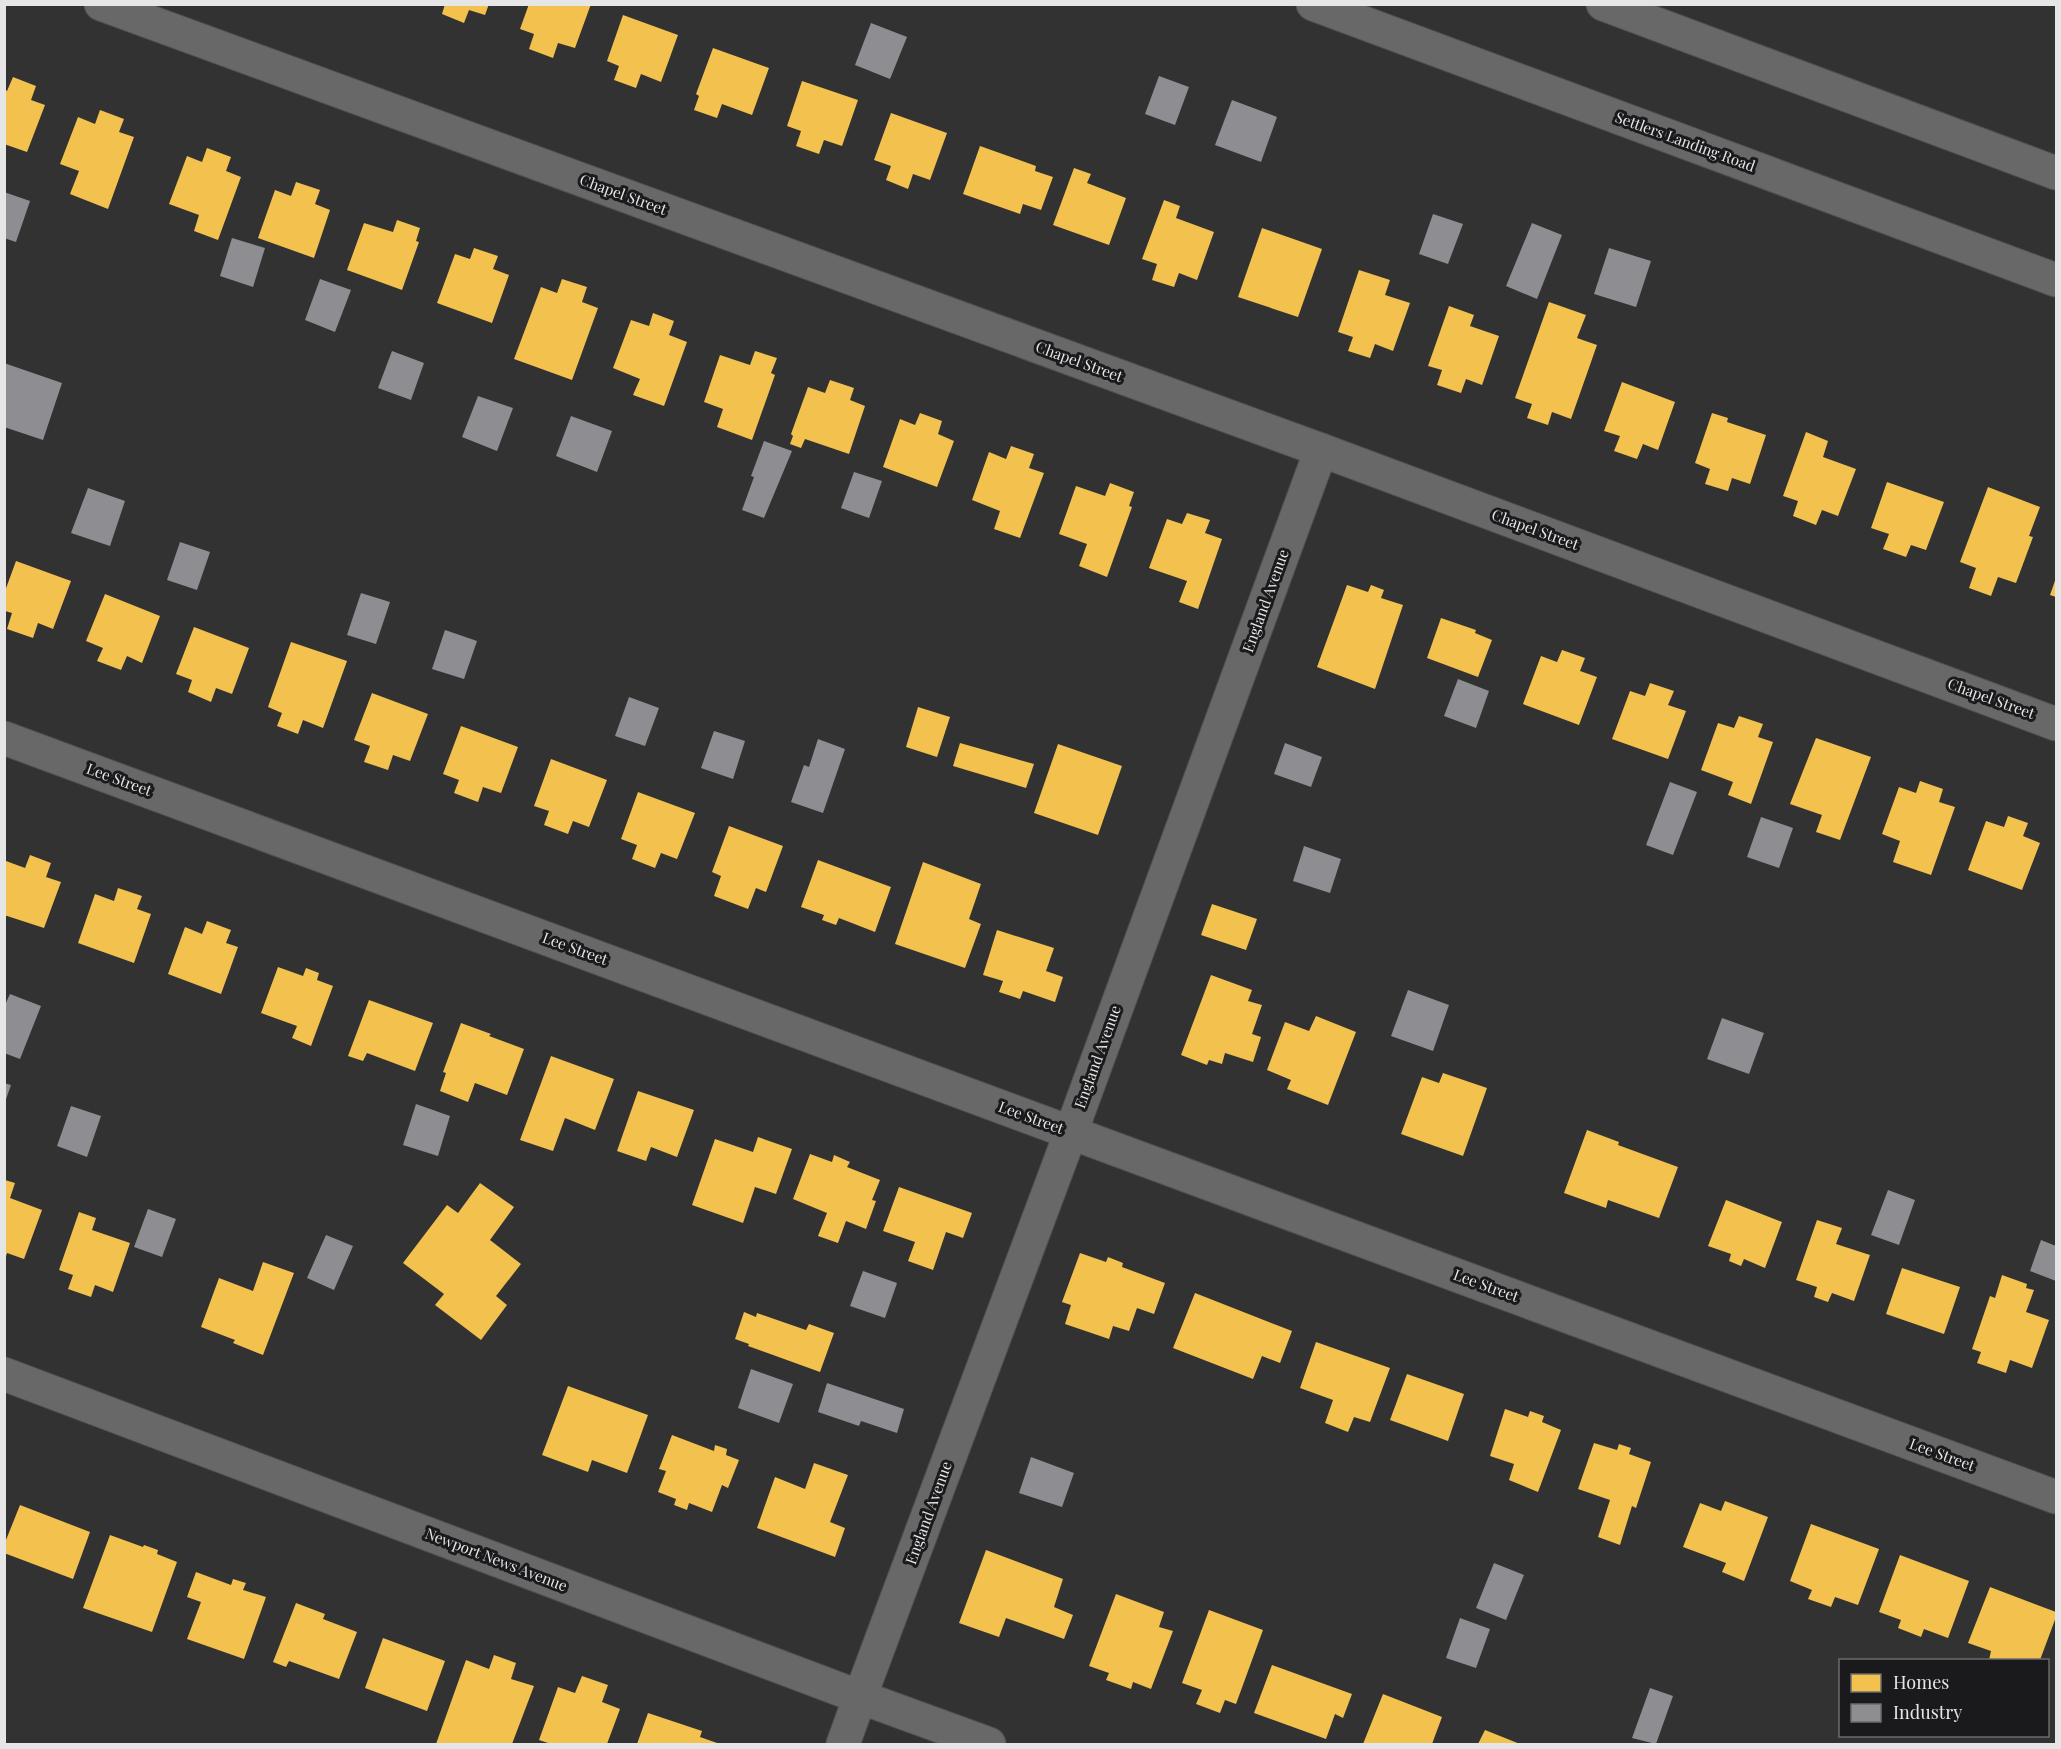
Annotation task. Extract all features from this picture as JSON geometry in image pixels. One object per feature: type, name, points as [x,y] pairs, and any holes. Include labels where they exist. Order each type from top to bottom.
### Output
[{"type":"street","name":"Chapel Street","points":[[101,4],[1321,450],[2056,724]]},
{"type":"street","name":"Settlers Landing Road","points":[[1313,4],[2056,280]]},
{"type":"street","points":[[1603,4],[2056,173]]},
{"type":"street","name":"England Avenue","points":[[843,1744],[1071,1132],[1321,450]]},
{"type":"street","name":"Lee Street","points":[[4,738],[2056,1497]]},
{"type":"street","name":"Newport News Avenue","points":[[4,1374],[989,1744]]},
{"type":"building: Homes","points":[[445,4],[489,4],[485,15],[469,10],[464,23],[442,14]]},
{"type":"building: Homes","points":[[529,4],[591,4],[575,48],[558,43],[553,58],[529,49],[534,34],[520,29]]},
{"type":"building: Homes","points":[[623,15],[678,35],[661,82],[641,74],[636,88],[614,80],[619,66],[607,61]]},
{"type":"building: Homes","points":[[713,48],[769,68],[752,115],[722,104],[717,118],[694,110],[699,96],[696,94]]},
{"type":"building: Homes","points":[[13,77],[36,86],[31,100],[45,105],[27,152],[4,144],[4,89],[7,91]]},
{"type":"building: Homes","points":[[802,81],[858,100],[842,146],[824,140],[819,154],[796,146],[801,131],[787,126]]},
{"type":"building: Homes","points":[[100,110],[124,119],[119,132],[134,137],[108,209],[70,194],[79,171],[60,164],[78,117],[95,124]]},
{"type":"building: Homes","points":[[891,113],[947,133],[930,180],[913,174],[908,189],[886,180],[891,166],[874,160]]},
{"type":"building: Homes","points":[[980,146],[1036,166],[1035,171],[1053,177],[1041,210],[1023,204],[1020,214],[963,194]]},
{"type":"building: Homes","points":[[207,148],[231,157],[226,171],[241,177],[218,240],[194,231],[199,215],[169,204],[187,156],[202,162]]},
{"type":"building: Homes","points":[[1074,168],[1091,174],[1087,183],[1126,198],[1109,245],[1053,225]]},
{"type":"building: Homes","points":[[296,182],[320,190],[315,204],[330,210],[314,258],[258,238],[275,190],[291,196]]},
{"type":"building: Homes","points":[[1164,200],[1180,206],[1176,218],[1214,232],[1197,280],[1179,273],[1174,287],[1152,280],[1157,264],[1142,259]]},
{"type":"building: Homes","points":[[397,220],[420,228],[416,241],[419,242],[402,290],[347,270],[364,223],[393,232]]},
{"type":"building: Homes","points":[[1262,228],[1322,249],[1298,317],[1238,297]]},
{"type":"building: Homes","points":[[474,248],[498,256],[493,269],[509,275],[492,323],[437,303],[455,254],[470,259]]},
{"type":"building: Homes","points":[[1359,270],[1390,280],[1385,295],[1410,303],[1393,351],[1375,344],[1370,358],[1348,351],[1353,337],[1338,332]]},
{"type":"building: Homes","points":[[562,279],[587,287],[582,302],[598,308],[572,380],[514,359],[541,287],[557,293]]},
{"type":"building: Homes","points":[[1549,302],[1586,315],[1577,338],[1597,345],[1571,419],[1552,412],[1548,425],[1527,418],[1532,404],[1515,398]]},
{"type":"building: Homes","points":[[1449,306],[1474,315],[1470,326],[1499,336],[1482,385],[1466,379],[1461,393],[1437,385],[1442,370],[1428,366]]},
{"type":"building: Homes","points":[[653,313],[674,321],[669,335],[687,342],[664,406],[633,395],[640,379],[613,368],[631,320],[649,326]]},
{"type":"building: Homes","points":[[755,351],[777,358],[771,373],[775,375],[752,440],[717,427],[723,409],[704,402],[720,355],[750,365]]},
{"type":"building: Homes","points":[[830,380],[854,388],[850,400],[865,406],[849,454],[805,439],[801,448],[790,444],[793,436],[791,434],[808,387],[825,393]]},
{"type":"building: Homes","points":[[1622,382],[1675,402],[1658,450],[1643,444],[1637,459],[1614,451],[1620,436],[1604,431]]},
{"type":"building: Homes","points":[[920,413],[942,421],[938,434],[954,441],[937,487],[883,467],[900,419],[915,425]]},
{"type":"building: Homes","points":[[1712,413],[1728,418],[1727,422],[1766,435],[1750,484],[1732,478],[1728,491],[1705,484],[1710,469],[1695,463]]},
{"type":"building: Homes","points":[[1806,432],[1828,441],[1823,457],[1856,469],[1838,516],[1822,510],[1816,525],[1793,516],[1798,501],[1783,496]]},
{"type":"building: Homes","points":[[1011,446],[1034,454],[1029,468],[1044,473],[1020,538],[994,529],[1000,511],[972,500],[989,452],[1006,459]]},
{"type":"building: Homes","points":[[1887,482],[1944,502],[1926,550],[1911,545],[1906,557],[1883,549],[1889,534],[1871,528]]},
{"type":"building: Homes","points":[[1110,483],[1134,492],[1129,506],[1132,507],[1107,577],[1079,566],[1087,544],[1059,534],[1076,486],[1105,496]]},
{"type":"building: Homes","points":[[1988,487],[2040,507],[2029,536],[2033,537],[2016,583],[1998,577],[1991,596],[1969,588],[1976,568],[1960,562]]},
{"type":"building: Homes","points":[[1187,513],[1210,520],[1205,533],[1222,539],[1198,609],[1179,602],[1187,581],[1149,568],[1167,519],[1182,524]]},
{"type":"building: Homes","points":[[16,561],[71,581],[53,629],[38,623],[33,638],[7,629],[12,613],[5,611],[5,591]]},
{"type":"building: Homes","points":[[2056,578],[2056,597],[2050,595]]},
{"type":"building: Homes","points":[[1347,585],[1368,592],[1371,585],[1384,590],[1381,598],[1403,605],[1375,689],[1317,667]]},
{"type":"building: Homes","points":[[105,594],[160,616],[142,663],[127,656],[121,670],[97,661],[103,648],[86,641]]},
{"type":"building: Homes","points":[[1441,618],[1476,630],[1475,633],[1492,640],[1478,677],[1427,658]]},
{"type":"building: Homes","points":[[194,627],[249,648],[232,694],[216,688],[211,702],[188,692],[192,680],[176,674]]},
{"type":"building: Homes","points":[[291,642],[347,661],[323,728],[303,720],[298,734],[277,726],[282,713],[268,707]]},
{"type":"building: Homes","points":[[1562,650],[1585,658],[1580,671],[1597,677],[1579,725],[1523,704],[1541,656],[1557,662]]},
{"type":"building: Homes","points":[[1650,683],[1674,691],[1668,705],[1686,711],[1668,759],[1612,739],[1630,691],[1645,696]]},
{"type":"building: Homes","points":[[372,693],[428,714],[410,761],[393,755],[388,770],[364,762],[370,746],[354,740]]},
{"type":"building: Homes","points":[[918,707],[950,717],[937,757],[906,747]]},
{"type":"building: Homes","points":[[1739,716],[1763,724],[1758,737],[1773,742],[1751,804],[1728,795],[1733,782],[1701,770],[1718,723],[1734,728]]},
{"type":"building: Homes","points":[[461,726],[518,747],[501,793],[483,787],[478,802],[454,793],[459,780],[443,774]]},
{"type":"building: Homes","points":[[1816,738],[1871,757],[1840,840],[1816,832],[1822,815],[1790,804]]},
{"type":"building: Homes","points":[[960,743],[1034,764],[1026,788],[953,766]]},
{"type":"building: Homes","points":[[1058,744],[1122,766],[1098,835],[1034,813]]},
{"type":"building: Homes","points":[[551,759],[607,780],[589,827],[573,821],[568,834],[544,825],[549,811],[534,806]]},
{"type":"building: Homes","points":[[1920,781],[1943,789],[1939,802],[1955,807],[1931,875],[1893,862],[1900,841],[1882,834],[1899,787],[1916,793]]},
{"type":"building: Homes","points":[[638,792],[695,813],[677,859],[661,853],[655,868],[632,859],[637,845],[621,839]]},
{"type":"building: Homes","points":[[2008,816],[2028,823],[2023,836],[2040,843],[2022,890],[1968,870],[1986,821],[2004,827]]},
{"type":"building: Homes","points":[[729,826],[783,846],[766,892],[756,888],[748,909],[714,896],[721,876],[712,872]]},
{"type":"building: Homes","points":[[30,855],[51,863],[46,877],[61,882],[44,928],[4,915],[6,861],[25,868]]},
{"type":"building: Homes","points":[[818,860],[891,887],[875,932],[839,918],[836,925],[822,920],[824,915],[801,907]]},
{"type":"building: Homes","points":[[923,862],[981,884],[969,919],[981,924],[965,968],[895,944]]},
{"type":"building: Homes","points":[[118,888],[142,896],[137,909],[151,914],[134,963],[78,943],[95,894],[114,901]]},
{"type":"building: Homes","points":[[1212,904],[1257,919],[1246,950],[1201,935]]},
{"type":"building: Homes","points":[[207,921],[231,930],[226,943],[238,947],[221,994],[168,974],[185,927],[202,934]]},
{"type":"building: Homes","points":[[997,930],[1054,948],[1046,971],[1063,977],[1055,1002],[1023,991],[1020,999],[999,992],[1003,981],[983,975]]},
{"type":"building: Homes","points":[[278,967],[303,976],[306,968],[319,973],[317,980],[333,986],[311,1046],[292,1038],[297,1026],[261,1013]]},
{"type":"building: Homes","points":[[1211,975],[1252,990],[1248,1001],[1262,1005],[1252,1034],[1261,1037],[1253,1062],[1225,1053],[1222,1064],[1209,1060],[1207,1065],[1181,1055]]},
{"type":"building: Homes","points":[[369,1000],[433,1023],[415,1071],[367,1053],[363,1061],[348,1056]]},
{"type":"building: Homes","points":[[1316,1016],[1356,1032],[1328,1105],[1287,1089],[1291,1080],[1267,1070],[1285,1022],[1309,1031]]},
{"type":"building: Homes","points":[[461,1023],[524,1049],[507,1095],[475,1083],[468,1102],[440,1091],[446,1073],[443,1072]]},
{"type":"building: Homes","points":[[551,1056],[614,1079],[595,1130],[565,1118],[553,1151],[520,1140]]},
{"type":"building: Homes","points":[[1443,1073],[1487,1088],[1463,1156],[1401,1134],[1422,1077],[1439,1083]]},
{"type":"building: Homes","points":[[638,1091],[694,1110],[677,1157],[651,1147],[646,1161],[617,1151]]},
{"type":"building: Homes","points":[[1587,1130],[1619,1142],[1618,1145],[1678,1167],[1659,1218],[1608,1200],[1606,1208],[1564,1193]]},
{"type":"building: Homes","points":[[758,1137],[792,1149],[776,1194],[755,1187],[743,1223],[692,1205],[715,1139],[753,1152]]},
{"type":"building: Homes","points":[[810,1154],[832,1162],[834,1155],[850,1162],[847,1167],[880,1180],[872,1200],[876,1201],[866,1229],[846,1221],[838,1243],[818,1236],[827,1213],[793,1199]]},
{"type":"building: Homes","points":[[5,1180],[15,1183],[10,1198],[42,1210],[24,1259],[7,1253],[5,1259]]},
{"type":"building: Homes","points":[[480,1183],[514,1207],[490,1240],[521,1264],[496,1296],[507,1305],[481,1340],[435,1305],[444,1294],[403,1263],[447,1205],[458,1213]]},
{"type":"building: Homes","points":[[899,1187],[972,1213],[963,1238],[946,1232],[933,1270],[908,1261],[915,1242],[883,1231]]},
{"type":"building: Homes","points":[[1726,1200],[1782,1222],[1765,1268],[1744,1259],[1741,1266],[1729,1261],[1731,1254],[1708,1246]]},
{"type":"building: Homes","points":[[79,1212],[96,1218],[92,1230],[130,1243],[113,1292],[95,1285],[91,1297],[68,1289],[73,1275],[59,1270]]},
{"type":"building: Homes","points":[[1817,1220],[1842,1228],[1836,1244],[1870,1255],[1854,1301],[1832,1293],[1828,1302],[1814,1297],[1817,1287],[1796,1280]]},
{"type":"building: Homes","points":[[1080,1253],[1106,1262],[1108,1257],[1123,1263],[1122,1267],[1165,1283],[1154,1314],[1137,1308],[1129,1331],[1113,1326],[1109,1339],[1065,1324],[1071,1305],[1062,1302]]},
{"type":"building: Homes","points":[[263,1262],[294,1273],[263,1355],[233,1343],[235,1340],[201,1327],[219,1278],[253,1291]]},
{"type":"building: Homes","points":[[1902,1268],[1960,1287],[1944,1334],[1886,1314]]},
{"type":"building: Homes","points":[[2002,1275],[2027,1284],[2026,1288],[2034,1290],[2026,1312],[2049,1320],[2032,1368],[2010,1360],[2006,1373],[1977,1363],[1981,1352],[1972,1349],[1990,1296],[1995,1298]]},
{"type":"building: Homes","points":[[1195,1293],[1292,1331],[1280,1363],[1262,1356],[1253,1379],[1173,1348]]},
{"type":"building: Homes","points":[[744,1312],[756,1317],[757,1313],[806,1330],[809,1324],[834,1333],[820,1372],[748,1346],[749,1344],[735,1339]]},
{"type":"building: Homes","points":[[1316,1342],[1390,1368],[1370,1422],[1354,1417],[1348,1432],[1325,1423],[1333,1400],[1300,1388]]},
{"type":"building: Homes","points":[[1407,1374],[1464,1394],[1448,1441],[1390,1420]]},
{"type":"building: Homes","points":[[568,1386],[648,1415],[627,1473],[592,1460],[588,1472],[542,1455]]},
{"type":"building: Homes","points":[[1505,1409],[1528,1417],[1530,1411],[1544,1416],[1542,1422],[1561,1430],[1538,1492],[1509,1480],[1514,1464],[1490,1456]]},
{"type":"building: Homes","points":[[672,1435],[714,1451],[715,1445],[727,1449],[726,1455],[739,1460],[728,1488],[722,1485],[712,1512],[689,1503],[687,1510],[674,1505],[676,1499],[658,1492],[666,1471],[659,1469]]},
{"type":"building: Homes","points":[[1594,1443],[1617,1450],[1619,1444],[1631,1448],[1629,1454],[1651,1462],[1636,1508],[1632,1506],[1620,1545],[1598,1537],[1610,1500],[1578,1489]]},
{"type":"building: Homes","points":[[814,1463],[848,1475],[830,1522],[845,1528],[835,1557],[757,1528],[775,1477],[805,1489]]},
{"type":"building: Homes","points":[[1725,1501],[1768,1517],[1744,1581],[1722,1572],[1726,1563],[1683,1547],[1700,1503],[1721,1511]]},
{"type":"building: Homes","points":[[20,1505],[90,1532],[73,1579],[4,1553],[4,1545]]},
{"type":"building: Homes","points":[[1811,1524],[1879,1549],[1858,1605],[1835,1597],[1831,1607],[1808,1599],[1812,1590],[1790,1581]]},
{"type":"building: Homes","points":[[110,1535],[158,1550],[157,1554],[177,1562],[152,1632],[83,1608]]},
{"type":"building: Homes","points":[[986,1550],[1063,1579],[1054,1607],[1073,1615],[1064,1639],[1006,1618],[999,1637],[959,1623]]},
{"type":"building: Homes","points":[[1900,1555],[1969,1581],[1948,1638],[1924,1629],[1921,1637],[1898,1628],[1901,1620],[1879,1612]]},
{"type":"building: Homes","points":[[196,1572],[231,1585],[233,1579],[246,1583],[243,1590],[266,1597],[244,1659],[187,1639],[201,1602],[187,1597]]},
{"type":"building: Homes","points":[[1990,1587],[2056,1612],[2040,1659],[1989,1659],[1991,1651],[1968,1643]]},
{"type":"building: Homes","points":[[1116,1594],[1164,1612],[1159,1627],[1173,1631],[1151,1689],[1133,1682],[1131,1689],[1106,1680],[1109,1673],[1089,1666]]},
{"type":"building: Homes","points":[[296,1603],[325,1614],[323,1619],[357,1632],[339,1679],[289,1661],[286,1667],[273,1662]]},
{"type":"building: Homes","points":[[1209,1610],[1263,1630],[1236,1704],[1225,1700],[1220,1713],[1196,1704],[1202,1690],[1182,1683]]},
{"type":"building: Homes","points":[[383,1638],[445,1661],[427,1711],[365,1688]]},
{"type":"building: Homes","points":[[494,1655],[516,1663],[511,1679],[534,1686],[512,1744],[436,1744],[466,1660],[489,1669]]},
{"type":"building: Homes","points":[[1272,1665],[1352,1694],[1343,1718],[1335,1714],[1326,1739],[1254,1713]]},
{"type":"building: Homes","points":[[582,1676],[608,1685],[602,1702],[620,1709],[607,1744],[551,1744],[539,1740],[558,1687],[575,1693]]},
{"type":"building: Homes","points":[[1383,1694],[1442,1717],[1432,1744],[1363,1744]]},
{"type":"building: Homes","points":[[648,1713],[702,1731],[700,1737],[720,1744],[637,1744]]},
{"type":"building: Homes","points":[[1485,1730],[1520,1744],[1478,1744]]},
{"type":"building: Industry","points":[[871,23],[907,37],[890,79],[855,65]]},
{"type":"building: Industry","points":[[1159,76],[1189,87],[1175,125],[1145,114]]},
{"type":"building: Industry","points":[[1232,100],[1277,117],[1261,162],[1215,145]]},
{"type":"building: Industry","points":[[4,192],[30,201],[16,242],[4,238]]},
{"type":"building: Industry","points":[[1433,214],[1463,224],[1448,264],[1419,254]]},
{"type":"building: Industry","points":[[1532,223],[1562,235],[1537,299],[1506,286]]},
{"type":"building: Industry","points":[[232,238],[265,248],[253,287],[220,276]]},
{"type":"building: Industry","points":[[1609,248],[1651,261],[1636,307],[1594,294]]},
{"type":"building: Industry","points":[[320,279],[351,290],[335,332],[305,320]]},
{"type":"building: Industry","points":[[392,351],[424,363],[411,400],[378,388]]},
{"type":"building: Industry","points":[[4,363],[62,383],[43,440],[4,427]]},
{"type":"building: Industry","points":[[478,396],[513,408],[497,451],[462,437]]},
{"type":"building: Industry","points":[[571,416],[612,431],[597,472],[556,456]]},
{"type":"building: Industry","points":[[764,441],[792,451],[764,518],[742,510]]},
{"type":"building: Industry","points":[[854,472],[882,481],[869,518],[841,508]]},
{"type":"building: Industry","points":[[88,488],[125,501],[110,546],[71,533]]},
{"type":"building: Industry","points":[[180,542],[210,552],[197,590],[167,580]]},
{"type":"building: Industry","points":[[361,593],[390,602],[376,644],[347,635]]},
{"type":"building: Industry","points":[[445,630],[477,641],[464,679],[432,669]]},
{"type":"building: Industry","points":[[1458,679],[1489,691],[1476,728],[1444,716]]},
{"type":"building: Industry","points":[[629,697],[659,708],[645,746],[615,736]]},
{"type":"building: Industry","points":[[714,731],[745,741],[733,779],[701,768]]},
{"type":"building: Industry","points":[[818,739],[845,749],[823,813],[791,802],[804,765],[809,767]]},
{"type":"building: Industry","points":[[1285,743],[1322,757],[1311,787],[1274,774]]},
{"type":"building: Industry","points":[[1670,782],[1697,792],[1673,855],[1646,845]]},
{"type":"building: Industry","points":[[1761,817],[1793,828],[1779,868],[1747,857]]},
{"type":"building: Industry","points":[[1304,846],[1341,859],[1330,893],[1293,881]]},
{"type":"building: Industry","points":[[1408,990],[1449,1005],[1433,1051],[1391,1036]]},
{"type":"building: Industry","points":[[10,994],[41,1006],[20,1059],[4,1053],[4,1007]]},
{"type":"building: Industry","points":[[1722,1018],[1764,1033],[1749,1074],[1707,1059]]},
{"type":"building: Industry","points":[[4,1083],[11,1085],[5,1102],[4,1102]]},
{"type":"building: Industry","points":[[416,1104],[450,1116],[438,1156],[403,1145]]},
{"type":"building: Industry","points":[[71,1106],[101,1116],[87,1157],[57,1146]]},
{"type":"building: Industry","points":[[1888,1190],[1915,1200],[1899,1245],[1871,1235]]},
{"type":"building: Industry","points":[[148,1209],[176,1219],[162,1257],[134,1247]]},
{"type":"building: Industry","points":[[326,1235],[353,1246],[334,1290],[307,1278]]},
{"type":"building: Industry","points":[[2041,1240],[2056,1246],[2056,1281],[2030,1271]]},
{"type":"building: Industry","points":[[863,1271],[897,1283],[885,1318],[850,1306]]},
{"type":"building: Industry","points":[[751,1369],[793,1384],[779,1423],[738,1408]]},
{"type":"building: Industry","points":[[827,1383],[904,1409],[897,1433],[861,1421],[859,1426],[818,1412]]},
{"type":"building: Industry","points":[[1031,1457],[1074,1473],[1062,1507],[1019,1493]]},
{"type":"building: Industry","points":[[1494,1563],[1524,1575],[1506,1620],[1476,1608]]},
{"type":"building: Industry","points":[[1460,1618],[1490,1629],[1476,1668],[1446,1658]]},
{"type":"building: Industry","points":[[1650,1688],[1673,1696],[1656,1744],[1632,1738]]}]
